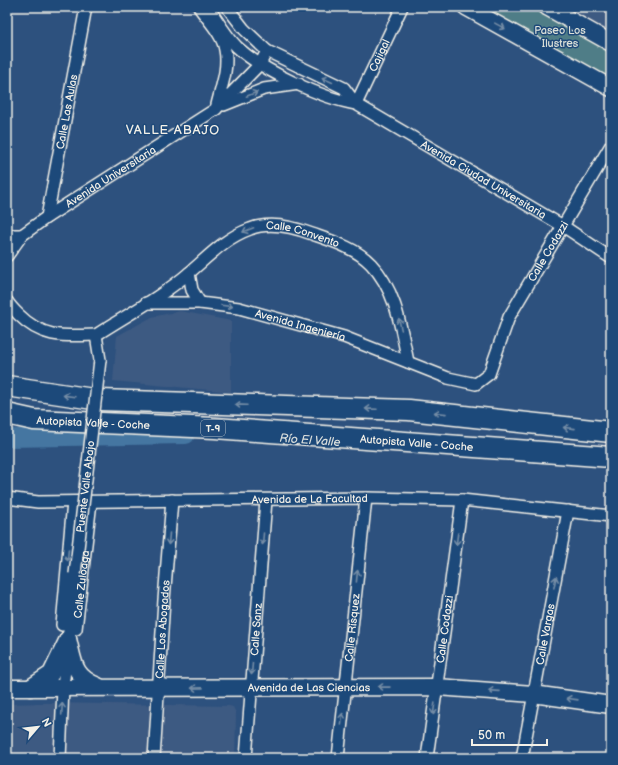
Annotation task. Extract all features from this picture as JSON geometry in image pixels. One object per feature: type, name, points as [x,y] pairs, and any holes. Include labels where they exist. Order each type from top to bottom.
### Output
[{"type":"highway","name":"Autopista Valle - Coche","points":[[8,385],[100,400],[410,410],[610,435]]},
{"type":"highway","name":"Autopista Valle - Coche","points":[[7,410],[417,436],[611,457]]},
{"type":"highway","name":"Autopista Valle - Coche","points":[[7,414],[34,420],[417,436],[610,435]]},
{"type":"street","name":"Calle Las Aulas","points":[[47,216],[86,7]]},
{"type":"street","points":[[199,7],[223,42],[226,51],[224,78],[216,109]]},
{"type":"street","name":"Avenida Ciudad Universitaria","points":[[208,7],[237,46],[260,64],[336,100],[356,104],[563,226],[611,258]]},
{"type":"street","name":"Avenida Ciudad Universitaria","points":[[214,7],[236,38],[260,64]]},
{"type":"street","name":"Avenida Ciudad Universitaria","points":[[227,7],[244,29],[267,51],[344,88],[356,104]]},
{"type":"street","name":"Cajigal","points":[[356,104],[402,7]]},
{"type":"street","points":[[466,7],[611,88]]},
{"type":"street","points":[[547,7],[611,43]]},
{"type":"street","name":"Avenida Universitaria","points":[[7,256],[22,235],[47,216],[216,109],[260,64],[267,51]]},
{"type":"street","points":[[216,109],[264,89],[300,84]]},
{"type":"street","name":"Calle Codazzi","points":[[492,361],[509,317],[611,145]]},
{"type":"street","name":"Calle Convento","points":[[146,303],[189,273],[221,244],[234,236],[261,225],[298,229],[337,243],[371,263],[382,277],[393,297],[408,362]]},
{"type":"street","points":[[7,235],[22,235]]},
{"type":"street","points":[[189,273],[189,282],[200,303]]},
{"type":"street","points":[[7,301],[26,322],[42,332],[56,336],[96,335],[146,303]]},
{"type":"street","name":"Avenida Ingeniería","points":[[146,303],[200,303],[246,310],[344,337],[448,378],[476,384],[484,380],[489,374],[492,361]]},
{"type":"street","name":"Puente Valle Abajo","points":[[68,639],[100,360],[96,335]]},
{"type":"street","name":"Avenida de La Facultad","points":[[7,498],[38,502],[366,498],[462,500],[611,516]]},
{"type":"street","name":"Calle Rísquez","points":[[338,758],[366,498]]},
{"type":"street","name":"Calle Los Abogados","points":[[154,758],[172,500]]},
{"type":"street","name":"Calle Sanz","points":[[246,758],[250,688],[266,500]]},
{"type":"street","name":"Calle Codazzi","points":[[427,758],[462,500]]},
{"type":"street","name":"Calle Zuloaga","points":[[60,758],[63,688],[68,639],[62,630],[72,502]]},
{"type":"street","name":"Calle Zuloaga","points":[[68,639],[76,632],[80,609],[91,502]]},
{"type":"street","name":"Calle Vargas","points":[[522,758],[568,511]]},
{"type":"street","points":[[68,639],[76,668],[81,677],[88,682],[104,688]]},
{"type":"street","points":[[30,688],[51,674],[68,639]]},
{"type":"street","name":"Avenida de Las Ciencias","points":[[7,688],[250,688],[345,686],[437,687],[533,694],[611,705]]},
{"type":"shaded area","points":[[566,7],[611,7],[611,33]]},
{"type":"shaded area","points":[[180,311],[231,321],[231,392],[113,381],[117,336],[152,317]]},
{"type":"shaded area","points":[[47,703],[233,707],[236,713],[235,758],[7,758],[7,704]]},
{"type":"green space","name":"Paseo Los Ilustres","points":[[483,7],[532,7],[611,51],[611,79]]},
{"type":"waterway","name":"Río El Valle","points":[[7,438],[186,435]]},
{"type":"district","name":"VALLE ABAJO","points":[[173,129]]}]
